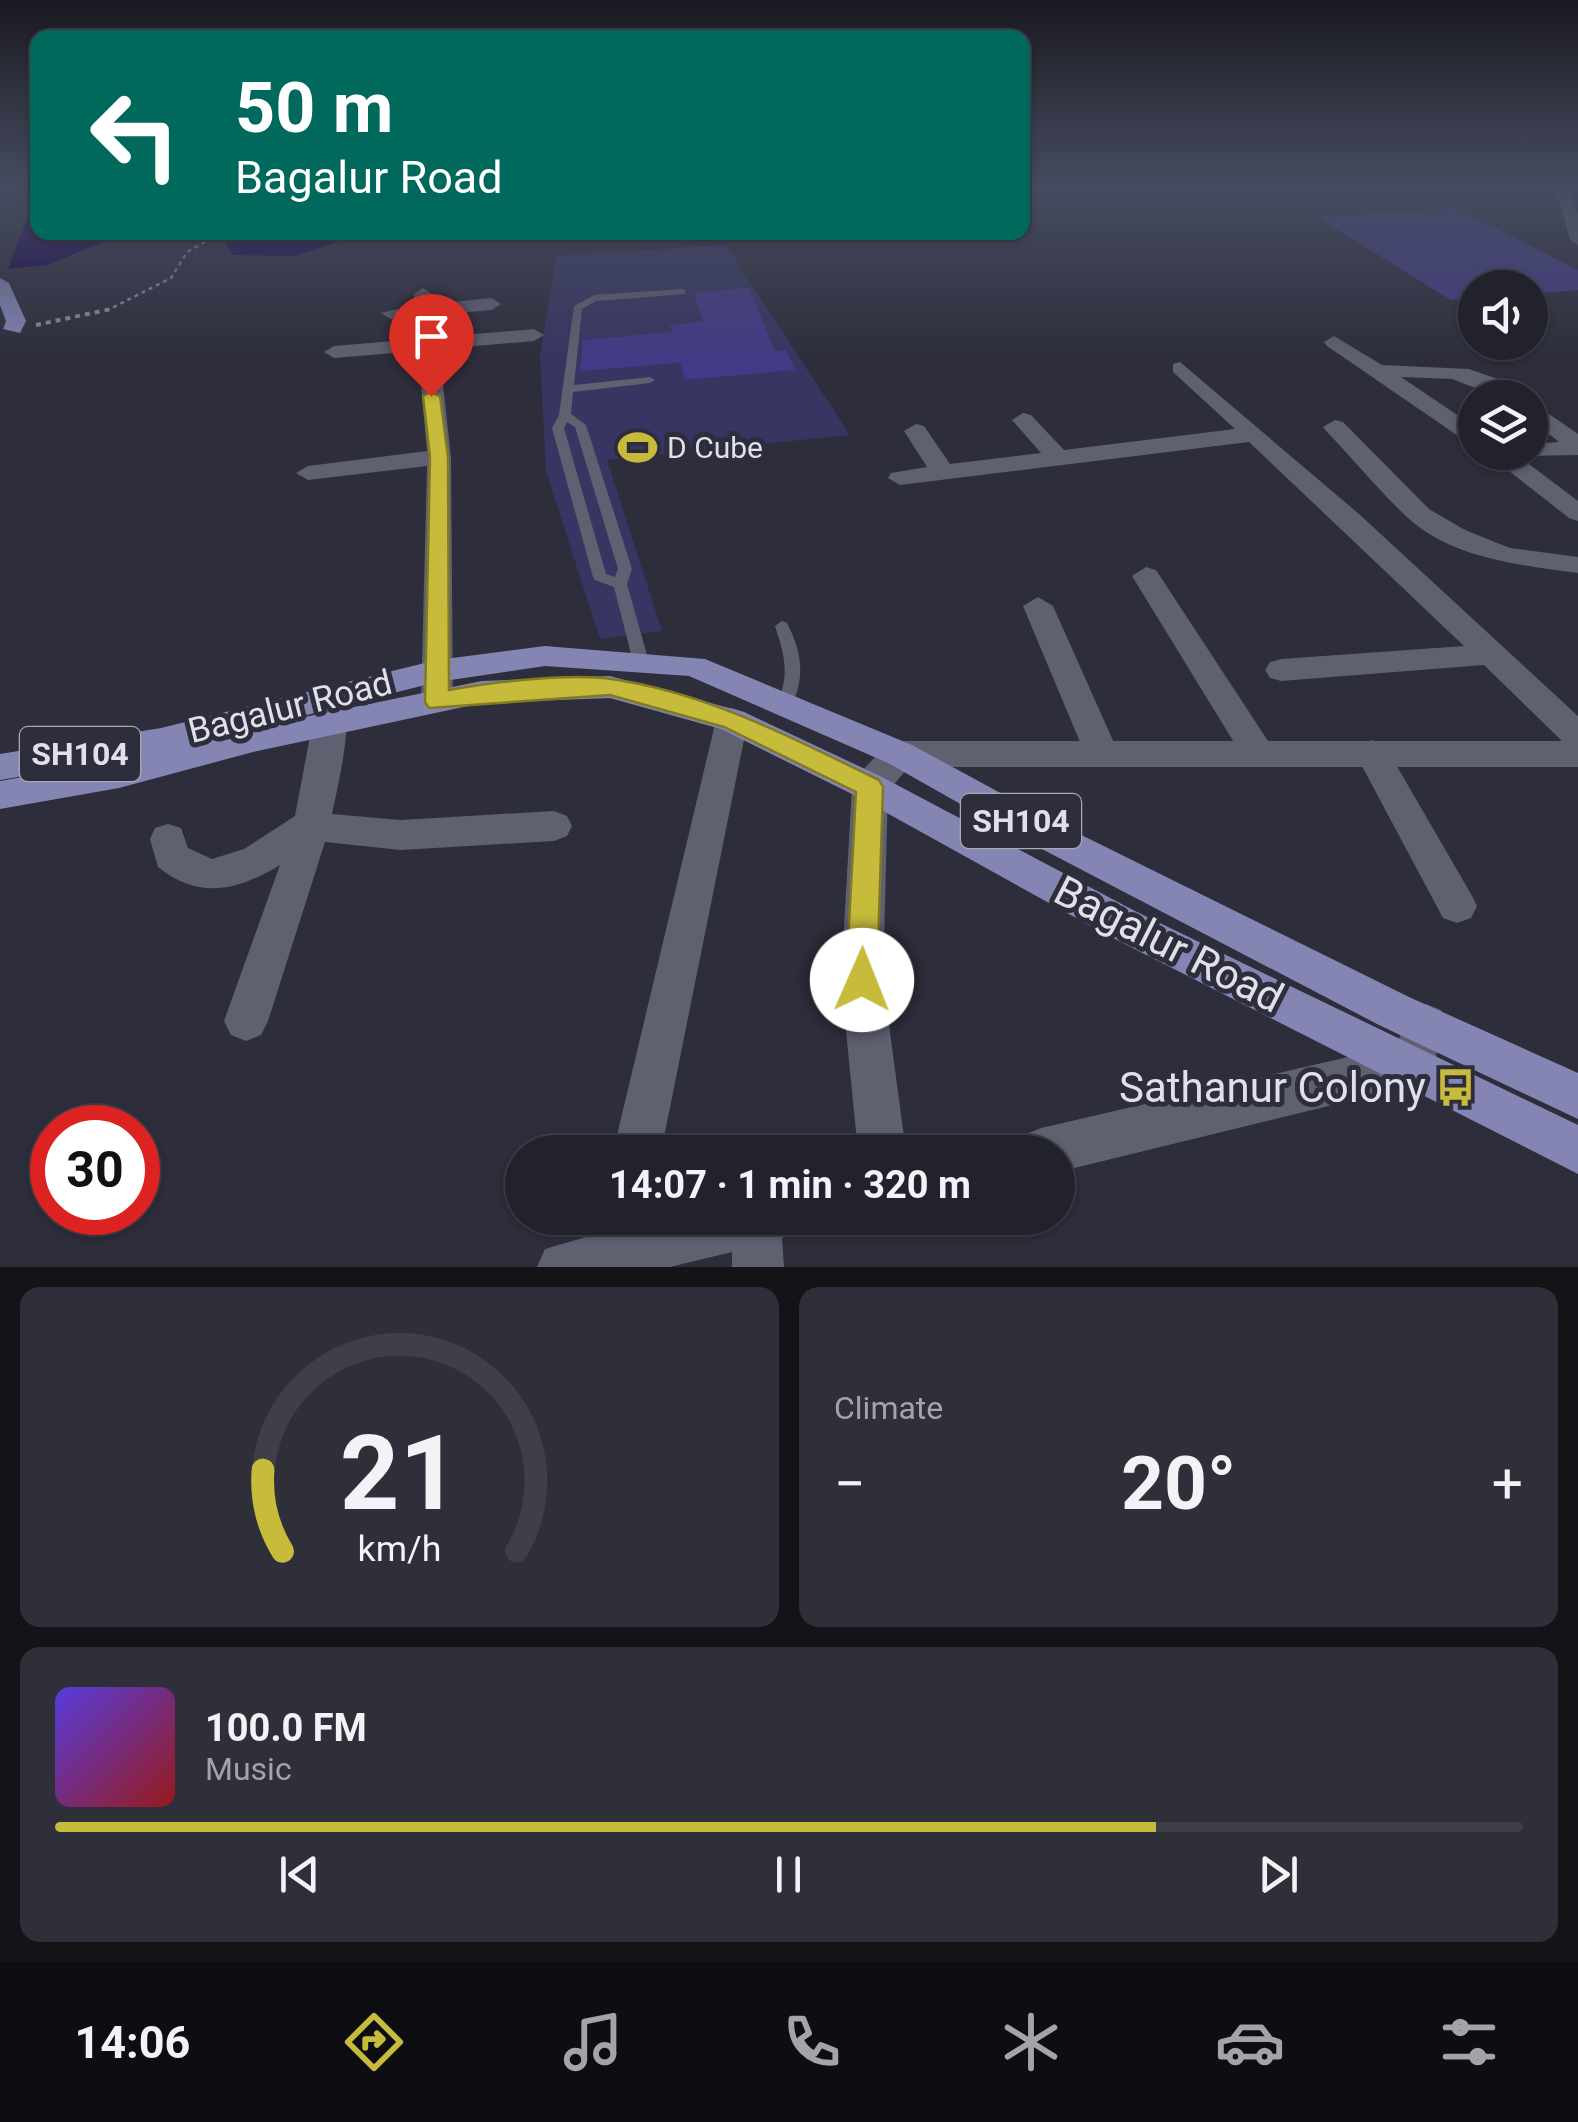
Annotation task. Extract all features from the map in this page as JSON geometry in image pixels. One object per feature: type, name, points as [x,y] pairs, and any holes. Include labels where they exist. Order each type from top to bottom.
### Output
[{"type":"main road","points":[[0,284],[16,321],[3,327],[0,347]]},
{"type":"main road","name":"Bagalur Road","points":[[0,768],[330,709],[437,686],[545,656],[694,666],[900,754],[1419,1044],[1578,1150]]},
{"type":"main road","name":"Bagalur Road","points":[[437,686],[482,692],[610,687],[732,720],[870,787],[1119,922],[1419,1044],[1578,1096]]},
{"type":"main road","name":"Bagalur Road","points":[[0,795],[119,775],[330,709]]},
{"type":"street","points":[[391,313],[424,302],[492,304]]},
{"type":"street","points":[[424,302],[439,457],[437,686]]},
{"type":"street","points":[[334,352],[534,335]]},
{"type":"street","points":[[1334,342],[1458,425]]},
{"type":"street","points":[[1180,368],[1578,736]]},
{"type":"street","points":[[1381,372],[1445,371],[1486,380]]},
{"type":"street","points":[[1548,416],[1578,421]]},
{"type":"street","points":[[1023,420],[1059,458]]},
{"type":"street","points":[[1548,423],[1578,447]]},
{"type":"street","points":[[1334,427],[1420,515],[1456,536],[1505,555],[1578,565]]},
{"type":"street","points":[[916,431],[943,473]]},
{"type":"street","points":[[900,478],[1254,434]]},
{"type":"street","points":[[1548,450],[1578,447]]},
{"type":"street","points":[[308,473],[439,457]]},
{"type":"street","points":[[1526,470],[1578,512]]},
{"type":"street","points":[[1146,576],[1258,754]]},
{"type":"street","points":[[1038,606],[1102,754]]},
{"type":"street","points":[[1282,670],[1491,654]]},
{"type":"street","points":[[246,1021],[308,826],[330,709]]},
{"type":"street","points":[[641,1135],[732,720]]},
{"type":"street","points":[[1372,753],[1456,906]]},
{"type":"street","points":[[880,1135],[862,980],[870,787],[900,754],[1578,754]]},
{"type":"street","points":[[168,839],[171,856],[199,874],[242,865],[308,826],[401,835],[554,826]]},
{"type":"street","points":[[1075,1142],[1419,1044]]},
{"type":"street","points":[[563,1267],[621,1235]]},
{"type":"lane","points":[[620,584],[600,576],[558,428],[569,389],[571,348],[581,302],[682,292]]},
{"type":"lane","points":[[569,389],[650,380]]},
{"type":"lane","points":[[564,415],[580,425],[625,569],[620,584],[641,662]]},
{"type":"lane","points":[[782,626],[795,670],[794,690],[784,704]]},
{"type":"path","points":[[3,327],[103,313],[171,278],[187,252],[200,245]]},
{"type":"shaded area","points":[[17,245],[95,245],[47,265],[8,269]]},
{"type":"shaded area","points":[[227,245],[328,245],[294,256],[233,255]]},
{"type":"shaded area","name":"D Cube","points":[[726,245],[850,435],[607,460],[662,631],[600,639],[546,471],[540,357],[556,256]]},
{"type":"building","points":[[1362,245],[1529,245],[1578,270],[1578,290],[1548,292],[1548,270],[1458,270],[1458,299],[1451,300]]},
{"type":"building","points":[[749,288],[775,351],[786,350],[795,370],[685,380],[680,363],[580,371],[583,340],[672,332],[670,325],[703,322],[694,293]]},
{"type":"place","name":"D Cube","points":[[637,447]]},
{"type":"place","name":"Sathanur Colony","points":[[1456,1087]]},
{"type":"route","points":[[431,396],[439,457],[437,702],[482,692],[610,687],[732,720],[870,787],[860,946],[862,980]]}]
